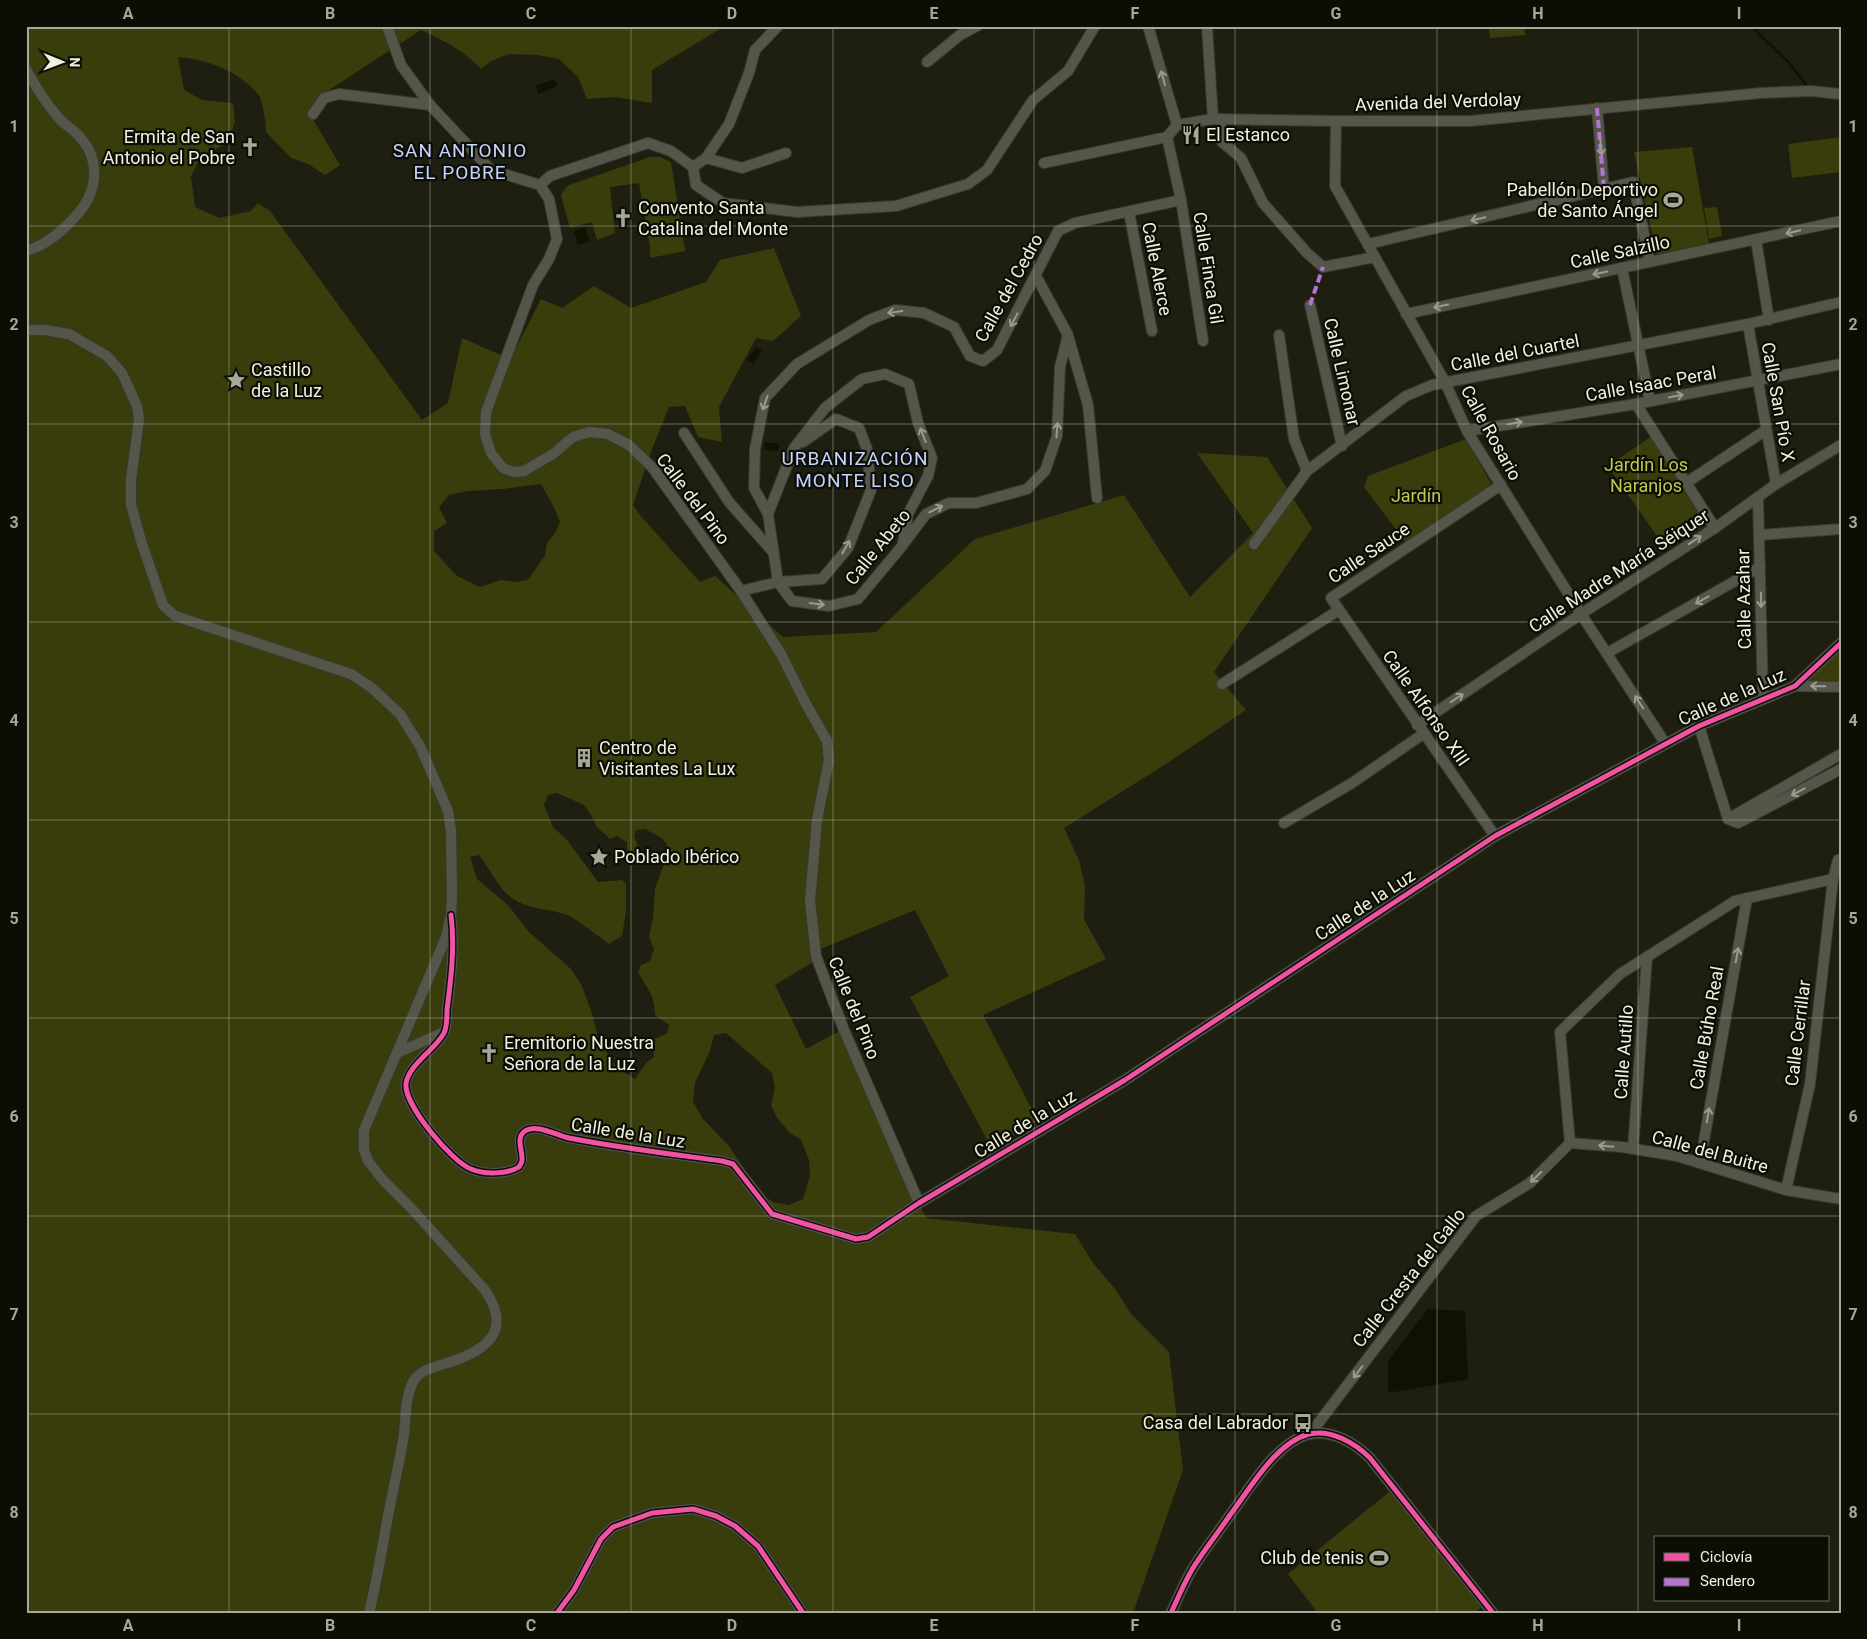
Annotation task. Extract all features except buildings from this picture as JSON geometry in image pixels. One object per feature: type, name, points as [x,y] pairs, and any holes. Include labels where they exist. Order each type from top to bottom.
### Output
[{"type":"street","points":[[387,26],[401,65],[430,105],[491,170],[540,185],[550,176],[648,143],[671,151],[693,167],[696,185],[723,203],[797,212],[896,206],[968,184],[988,170],[1032,100],[1068,71],[1095,26]]},
{"type":"street","points":[[693,167],[706,158],[729,124],[755,50],[778,26]]},
{"type":"street","points":[[927,62],[960,35],[977,26]]},
{"type":"street","points":[[1044,163],[1167,137],[1177,125],[1148,26]]},
{"type":"street","points":[[1207,26],[1217,119],[1222,142],[1241,158],[1263,203],[1312,258],[1323,267],[1375,257]]},
{"type":"street","points":[[26,69],[50,108],[60,120],[78,135],[86,146],[95,170],[90,197],[84,208],[50,240],[37,249],[26,251]]},
{"type":"street","name":"Avenida del Verdolay","points":[[1177,125],[1217,119],[1470,121],[1760,93],[1811,91],[1841,94]]},
{"type":"street","points":[[313,114],[324,98],[338,94],[430,105]]},
{"type":"street","points":[[1597,108],[1604,188]]},
{"type":"street","name":"Calle Rosario","points":[[1336,121],[1335,186],[1445,382],[1467,431],[1581,614],[1665,743]]},
{"type":"street","points":[[1167,137],[1181,200]]},
{"type":"street","points":[[706,158],[742,168],[786,153]]},
{"type":"street","points":[[1368,244],[1633,182],[1650,262]]},
{"type":"street","name":"Calle del Pino","points":[[540,185],[549,199],[557,239],[549,259],[533,286],[486,412],[485,434],[491,453],[503,468],[514,472],[524,471],[553,454],[573,437],[589,432],[608,434],[629,445],[652,467],[741,591],[781,654],[827,741],[829,760],[817,820],[810,900],[816,956],[844,1030],[919,1203]]},
{"type":"street","name":"Calle del Cedro","points":[[778,582],[768,514],[754,488],[755,449],[765,398],[796,364],[868,320],[895,310],[924,313],[954,327],[970,356],[984,362],[997,350],[1058,231],[1075,223],[1181,200]]},
{"type":"street","name":"Calle Finca Gil","points":[[1181,200],[1203,341]]},
{"type":"street","name":"Calle Alerce","points":[[1129,212],[1152,332]]},
{"type":"street","name":"Calle Salzillo","points":[[1406,314],[1841,221]]},
{"type":"street","points":[[1756,240],[1768,320]]},
{"type":"street","points":[[1622,268],[1650,401]]},
{"type":"street","points":[[1036,276],[1068,335],[1088,405],[1097,498]]},
{"type":"street","name":"Calle del Cuartel","points":[[1254,544],[1307,471],[1406,396],[1432,385],[1768,320],[1841,302]]},
{"type":"street","name":"Calle Limonar","points":[[1310,305],[1342,446]]},
{"type":"street","name":"Calle San Pío X","points":[[1748,324],[1776,484]]},
{"type":"street","points":[[26,330],[45,330],[69,334],[107,356],[122,373],[138,406],[139,419],[131,480],[131,505],[163,605],[175,616],[351,674],[372,688],[400,714],[420,746],[448,811],[452,831],[451,915],[453,929],[451,966],[445,1032],[397,1053]]},
{"type":"street","name":"Calle Abeto","points":[[778,582],[792,601],[828,606],[858,599],[926,514],[949,503],[976,503],[1027,488],[1046,471],[1057,436],[1060,367],[1068,335]]},
{"type":"street","points":[[1279,335],[1294,439],[1307,471]]},
{"type":"street","name":"Calle Isaac Peral","points":[[1467,431],[1636,404],[1841,364]]},
{"type":"street","points":[[768,514],[794,448],[825,408],[862,379],[886,374],[909,384],[918,423],[932,458],[928,476],[908,514],[902,546]]},
{"type":"street","points":[[1636,404],[1715,528]]},
{"type":"street","points":[[741,591],[778,582],[822,578],[848,548],[871,490],[867,449],[859,428],[836,419],[794,448]]},
{"type":"street","points":[[1686,483],[1766,430]]},
{"type":"street","points":[[684,433],[730,502],[774,553]]},
{"type":"street","name":"Calle Madre María Séiquer","points":[[1284,824],[1352,783],[1420,729],[1581,614],[1715,528],[1776,484],[1841,445]]},
{"type":"street","name":"Calle Sauce","points":[[1331,598],[1501,485]]},
{"type":"street","name":"Calle Azahar","points":[[1758,498],[1763,699]]},
{"type":"street","points":[[1759,535],[1841,529]]},
{"type":"street","points":[[1607,653],[1760,567]]},
{"type":"street","name":"Calle Alfonso XIII","points":[[1331,598],[1495,836]]},
{"type":"street","points":[[1222,684],[1338,610]]},
{"type":"street","name":"Calle de la Luz","points":[[445,1032],[408,1076],[406,1086],[423,1123],[459,1162],[472,1170],[512,1172],[519,1167],[522,1160],[521,1135],[526,1130],[534,1128],[576,1140],[733,1164],[772,1214],[856,1239],[868,1237],[919,1203],[1126,1080],[1495,836],[1665,743],[1699,726],[1794,686],[1841,643]]},
{"type":"street","points":[[1794,686],[1841,687]]},
{"type":"street","points":[[1699,726],[1728,819]]},
{"type":"street","points":[[1728,819],[1841,754]]},
{"type":"street","points":[[1728,819],[1738,823],[1841,769]]},
{"type":"street","points":[[1570,1143],[1560,1032],[1620,974],[1735,901],[1833,879],[1838,860],[1841,859]]},
{"type":"street","name":"Calle Cerrillar","points":[[1786,1190],[1810,1084],[1833,879]]},
{"type":"street","name":"Calle Búho Real","points":[[1700,1163],[1747,898]]},
{"type":"street","points":[[369,1613],[404,1434],[408,1396],[411,1386],[415,1379],[424,1372],[456,1361],[479,1349],[494,1334],[498,1326],[496,1310],[485,1290],[383,1180],[368,1162],[364,1150],[364,1130],[446,937],[451,915]]},
{"type":"street","name":"Calle Autillo","points":[[1633,1149],[1647,957]]},
{"type":"street","name":"Calle del Buitre","points":[[1570,1143],[1633,1149],[1677,1156],[1786,1190],[1841,1198]]},
{"type":"street","name":"Calle Cresta del Gallo","points":[[1310,1434],[1476,1216],[1530,1183],[1570,1143]]},
{"type":"street","points":[[1171,1613],[1193,1567],[1266,1467],[1291,1442],[1310,1434],[1322,1433],[1338,1437],[1357,1447],[1370,1458],[1493,1613]]},
{"type":"street","points":[[557,1613],[574,1590],[602,1539],[613,1527],[652,1513],[693,1509],[716,1516],[735,1526],[758,1546],[803,1613]]},
{"type":"green space","points":[[26,26],[725,26],[652,70],[652,103],[615,97],[587,99],[578,77],[559,59],[537,55],[509,54],[491,61],[481,69],[461,51],[421,30],[317,98],[308,111],[340,165],[325,175],[308,164],[291,158],[266,132],[260,97],[250,86],[232,73],[221,68],[200,60],[178,57],[184,90],[202,100],[233,103],[235,122],[228,142],[200,159],[191,176],[195,207],[219,218],[251,211],[258,203],[270,211],[422,420],[448,403],[462,338],[503,356],[516,348],[541,299],[562,308],[594,286],[631,308],[706,282],[720,260],[774,248],[801,316],[773,341],[756,338],[719,407],[722,442],[698,437],[685,406],[669,407],[633,505],[700,582],[715,576],[783,637],[876,632],[975,539],[1124,495],[1190,597],[1253,533],[1197,453],[1267,457],[1312,528],[1214,672],[1246,710],[1166,764],[1064,828],[1079,860],[1085,886],[1084,919],[1106,959],[983,1015],[1038,1121],[992,1149],[910,997],[949,976],[915,910],[818,950],[813,962],[775,985],[806,1049],[840,1031],[926,1218],[1075,1234],[1093,1263],[1116,1290],[1131,1314],[1169,1352],[1183,1470],[1133,1613],[26,1613]],"holes":[[[541,484],[560,522],[555,533],[547,543],[545,555],[528,580],[516,582],[501,580],[480,587],[457,576],[434,551],[434,531],[447,523],[439,507],[449,495],[467,491]],[[557,793],[584,805],[597,827],[610,839],[617,836],[627,842],[629,856],[640,866],[641,854],[634,836],[636,830],[645,829],[663,839],[667,845],[665,861],[655,889],[653,918],[649,937],[654,949],[650,961],[641,965],[638,972],[652,996],[655,1015],[669,1025],[667,1033],[653,1040],[654,1057],[646,1063],[635,1079],[617,1068],[599,1041],[592,1013],[582,986],[571,969],[529,932],[508,905],[477,879],[470,857],[479,855],[502,888],[516,901],[567,915],[609,944],[622,936],[626,912],[626,884],[622,880],[598,882],[567,840],[553,827],[544,805],[548,795]],[[726,1033],[772,1073],[775,1088],[771,1105],[777,1118],[790,1133],[801,1140],[809,1160],[810,1176],[803,1199],[789,1205],[773,1202],[760,1193],[729,1146],[703,1119],[693,1102],[695,1083],[710,1051],[714,1035]]]},
{"type":"green space","points":[[1489,26],[1524,26],[1525,35],[1490,38]]},
{"type":"green space","points":[[1841,137],[1841,172],[1792,178],[1788,144]]},
{"type":"green space","name":"Pabellón Deportivo de Santo Ángel","points":[[1692,147],[1710,249],[1657,256],[1634,152]]},
{"type":"green space","points":[[650,157],[660,157],[671,162],[685,251],[650,258],[650,247],[639,183],[610,187],[615,233],[597,240],[592,222],[570,228],[561,196],[569,185]]},
{"type":"green space","points":[[1717,207],[1722,236],[1709,239],[1704,208]]},
{"type":"green space","name":"Jardín Los Naranjos","points":[[1652,436],[1708,524],[1666,549],[1608,466]]},
{"type":"green space","name":"Jardín","points":[[1466,439],[1493,487],[1407,544],[1364,487],[1368,476]]},
{"type":"green space","points":[[1841,643],[1841,687],[1795,686]]},
{"type":"green space","name":"Club de tenis","points":[[1394,1488],[1486,1604],[1474,1613],[1318,1613],[1288,1574]]},
{"type":"shaded area","points":[[554,79],[557,86],[538,94],[536,86]]},
{"type":"shaded area","points":[[585,227],[590,241],[578,245],[574,231]]},
{"type":"shaded area","points":[[756,347],[762,351],[753,364],[747,360]]},
{"type":"shaded area","points":[[765,442],[780,444],[778,451],[764,449]]},
{"type":"shaded area","points":[[1428,1309],[1465,1311],[1468,1379],[1388,1393],[1388,1361]]},
{"type":"waterway","points":[[1751,26],[1789,63],[1808,87]]},
{"type":"marked path","points":[[1597,108],[1604,189]]},
{"type":"marked path","points":[[1310,305],[1323,267]]},
{"type":"cycle path","points":[[451,915],[452,962],[446,1028],[440,1039],[412,1070],[406,1084],[407,1093],[421,1118],[442,1145],[463,1164],[471,1169],[489,1173],[503,1172],[519,1167],[522,1161],[520,1137],[525,1131],[535,1128],[588,1142],[722,1161],[733,1164],[772,1214],[856,1239],[868,1237],[919,1203],[1125,1080],[1495,836],[1699,726],[1795,686],[1841,643]]},
{"type":"cycle path","points":[[1171,1613],[1197,1561],[1264,1468],[1285,1447],[1297,1439],[1317,1433],[1342,1438],[1370,1458],[1493,1613]]},
{"type":"cycle path","points":[[557,1613],[574,1590],[601,1539],[613,1527],[652,1513],[693,1509],[716,1516],[735,1526],[758,1546],[803,1613]]},
{"type":"place","name":"El Estanco","points":[[1191,135]]},
{"type":"place","name":"Ermita de San Antonio el Pobre","points":[[250,147]]},
{"type":"place","name":"Pabellón Deportivo de Santo Ángel","points":[[1673,200]]},
{"type":"place","name":"Convento Santa Catalina del Monte","points":[[623,218]]},
{"type":"place","name":"Castillo de la Luz","points":[[236,380]]},
{"type":"place","name":"Centro de Visitantes La Lux","points":[[584,758]]},
{"type":"place","name":"Poblado Ibérico","points":[[599,857]]},
{"type":"place","name":"Eremitorio Nuestra Señora de la Luz","points":[[489,1053]]},
{"type":"place","name":"Casa del Labrador","points":[[1303,1423]]},
{"type":"place","name":"Club de tenis","points":[[1379,1558]]},
{"type":"district","name":"SAN ANTONIO EL POBRE","points":[[460,161]]},
{"type":"district","name":"URBANIZACIÓN MONTE LISO","points":[[855,469]]}]
